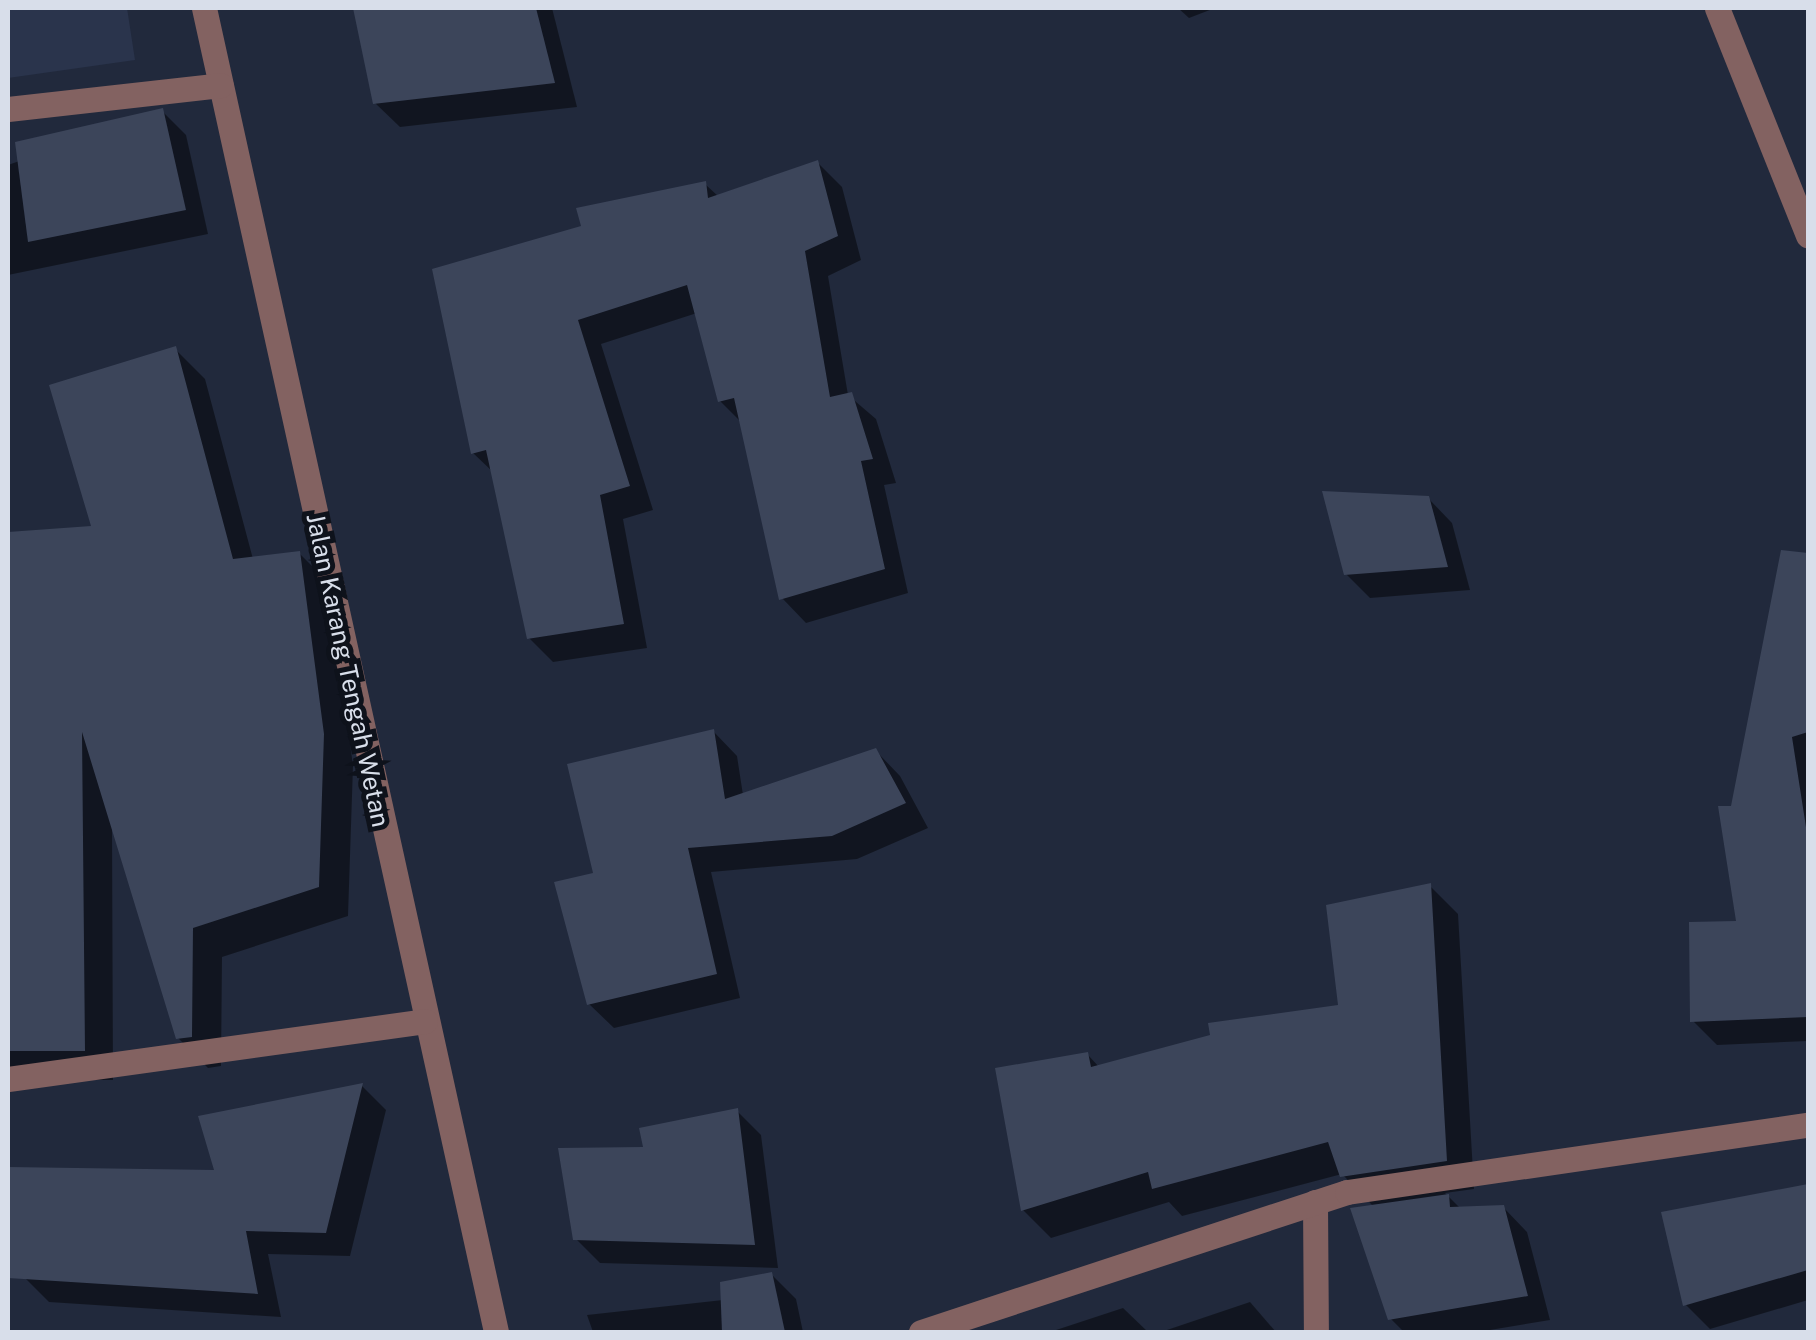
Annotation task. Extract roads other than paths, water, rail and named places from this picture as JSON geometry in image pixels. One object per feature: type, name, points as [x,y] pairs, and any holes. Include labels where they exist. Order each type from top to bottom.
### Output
[{"type":"street","name":"Jalan Karang Tengah Wetan","points":[[204,8],[496,1332]]},
{"type":"street","points":[[1717,8],[1808,235]]},
{"type":"street","points":[[8,110],[221,85]]},
{"type":"street","points":[[8,1079],[425,1021]]},
{"type":"street","points":[[921,1332],[1346,1192],[1808,1125]]},
{"type":"street","points":[[1315,1202],[1316,1332]]}]
